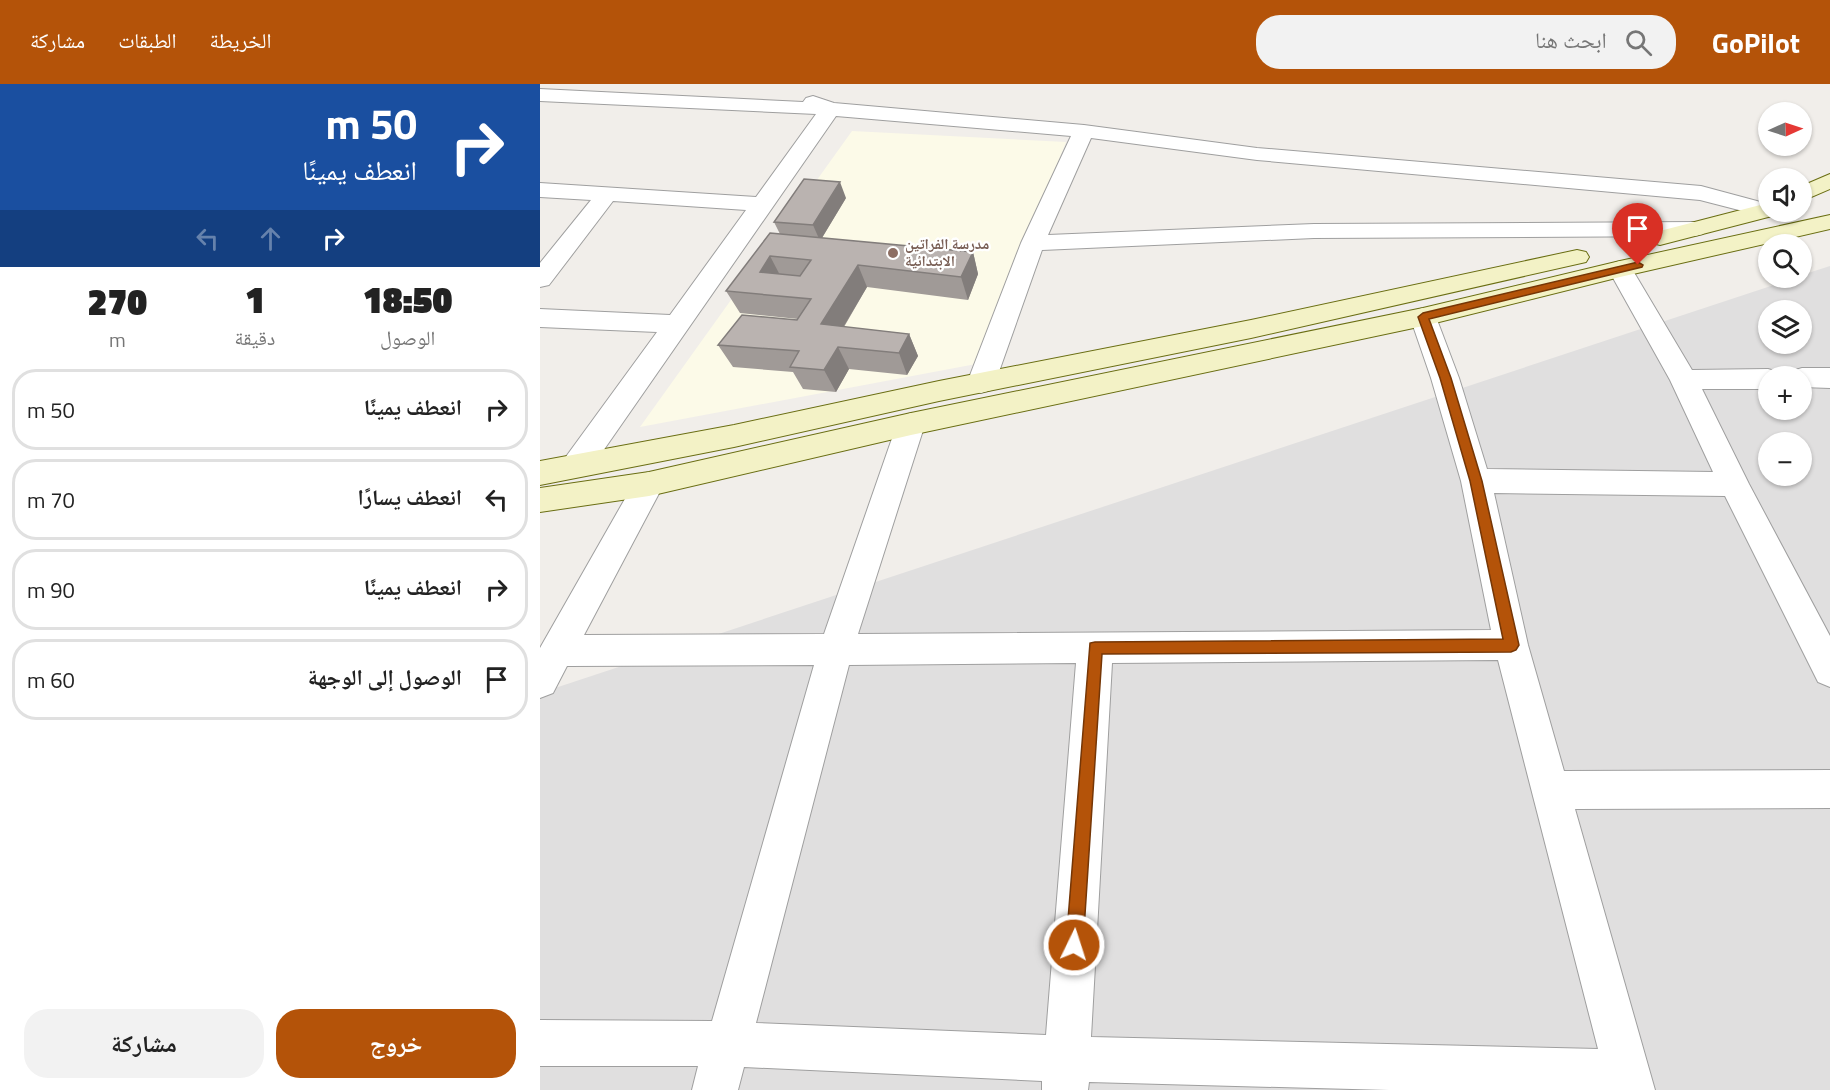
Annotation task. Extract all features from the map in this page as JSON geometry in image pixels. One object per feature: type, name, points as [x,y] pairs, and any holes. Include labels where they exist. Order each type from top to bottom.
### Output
[{"type":"street","points":[[774,88],[830,109]]},
{"type":"street","points":[[540,95],[830,109],[1084,131],[1257,154],[1701,193],[1758,207]]},
{"type":"street","points":[[576,466],[830,109]]},
{"type":"street","points":[[981,383],[1034,243],[1084,131]]},
{"type":"street","points":[[1812,189],[1830,181]]},
{"type":"street","points":[[540,190],[763,204]]},
{"type":"street","points":[[540,279],[608,194]]},
{"type":"street","points":[[1812,200],[1830,195]]},
{"type":"street","points":[[540,473],[734,436],[1364,305],[1758,213]]},
{"type":"street","points":[[540,500],[649,484],[910,424],[1423,317],[1620,269],[1830,222]]},
{"type":"street","points":[[1034,243],[1314,231],[1695,229]]},
{"type":"street","points":[[1620,269],[1684,380],[1734,484],[1830,671]]},
{"type":"street","points":[[540,1043],[727,1044],[1066,1075],[1630,1081],[1511,645],[1476,481],[1445,378],[1423,317]]},
{"type":"street","points":[[540,318],[677,324]]},
{"type":"street","points":[[1812,378],[1830,378]]},
{"type":"street","points":[[1684,380],[1758,379]]},
{"type":"street","points":[[715,1090],[836,649],[910,424]]},
{"type":"street","points":[[1476,481],[1734,484]]},
{"type":"street","points":[[540,682],[649,484]]},
{"type":"street","points":[[557,651],[1511,645]]},
{"type":"street","points":[[1066,1075],[1095,648]]},
{"type":"street","points":[[1551,790],[1830,789]]},
{"type":"shaded area","name":"مدرسة الفراتين الابتدائية","points":[[852,131],[1066,142],[976,364],[640,427]]},
{"type":"shaded area","points":[[1830,266],[1830,1090],[540,1090],[540,693],[1765,288],[1812,288],[1812,272]]},
{"type":"building","points":[[804,179],[840,182],[813,225],[774,222]]},
{"type":"building","points":[[770,233],[973,252],[961,277],[858,265],[821,324],[909,334],[899,353],[838,347],[824,370],[790,367],[799,351],[718,345],[742,315],[797,320],[811,299],[726,291]],"holes":[[[770,256],[811,260],[800,276],[760,272]]]},
{"type":"place","name":"مدرسة الفراتين الابتدائية","points":[[893,253]]},
{"type":"route","points":[[1074,945],[1095,648],[1511,645],[1476,481],[1445,378],[1423,317],[1638,265]]}]
